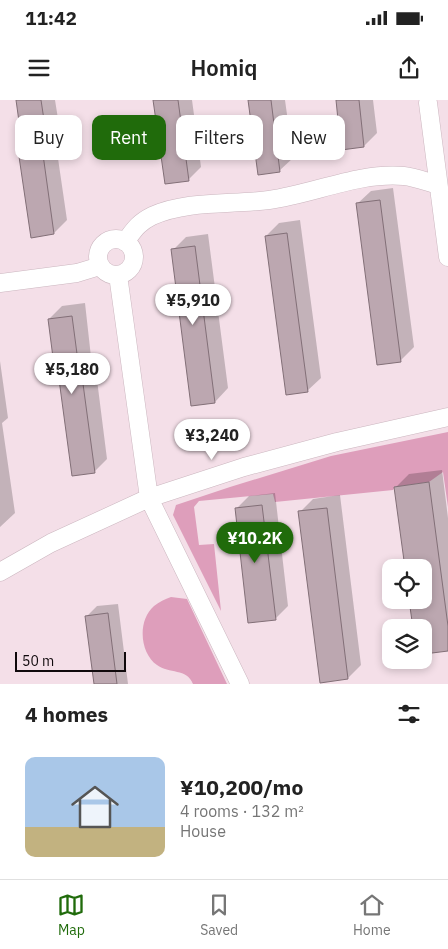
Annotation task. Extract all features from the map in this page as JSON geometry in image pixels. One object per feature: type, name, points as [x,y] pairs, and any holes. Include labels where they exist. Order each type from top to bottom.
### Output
[{"type":"street","points":[[428,103],[448,257]]},
{"type":"street","points":[[125,242],[138,224],[154,216],[179,209],[209,204],[269,200],[302,194],[354,180],[379,177],[405,176],[438,185]]},
{"type":"street","points":[[113,240],[125,242],[131,248],[133,255],[133,262],[130,268],[118,275],[105,271],[100,266],[98,259],[102,246],[113,240]]},
{"type":"street","points":[[0,283],[77,273],[100,266]]},
{"type":"street","points":[[118,275],[149,498],[240,684]]},
{"type":"street","points":[[0,572],[51,543],[149,498],[244,467],[336,442],[448,417]]},
{"type":"shaded area","points":[[448,432],[448,507],[443,472],[429,482],[395,487],[393,490],[275,502],[273,494],[199,501],[194,507],[199,545],[214,544],[221,611],[173,515],[176,505],[331,456]]},
{"type":"shaded area","points":[[171,597],[187,599],[227,684],[193,684],[182,673],[162,668],[151,660],[144,645],[143,628],[145,620],[154,606]]},
{"type":"building","points":[[16,100],[41,100],[43,115],[18,115]]},
{"type":"building","points":[[153,100],[178,100],[180,115],[176,115],[176,160],[186,160],[189,181],[165,184],[162,160],[166,160],[166,115],[155,115]]},
{"type":"building","points":[[248,100],[271,100],[273,160],[278,160],[280,172],[258,175],[256,160],[263,160],[263,115],[250,115]]},
{"type":"building","points":[[336,100],[359,100],[364,147],[345,149],[345,115],[338,115]]},
{"type":"building","points":[[20,160],[44,160],[54,234],[31,238]]},
{"type":"building","points":[[380,200],[401,362],[377,365],[356,203]]},
{"type":"building","points":[[287,233],[308,392],[286,395],[265,236]]},
{"type":"building","points":[[195,246],[215,403],[191,406],[171,249]]},
{"type":"building","points":[[72,316],[95,473],[72,476],[58,372],[55,373],[48,319]]},
{"type":"building","points":[[429,482],[448,626],[448,651],[432,653],[432,619],[412,619],[410,609],[432,609],[432,559],[404,559],[394,487]]},
{"type":"building","points":[[262,505],[276,620],[248,623],[235,508]]},
{"type":"building","points":[[327,508],[348,679],[320,683],[298,511]]},
{"type":"building","points":[[108,613],[117,684],[94,684],[85,616]]}]
